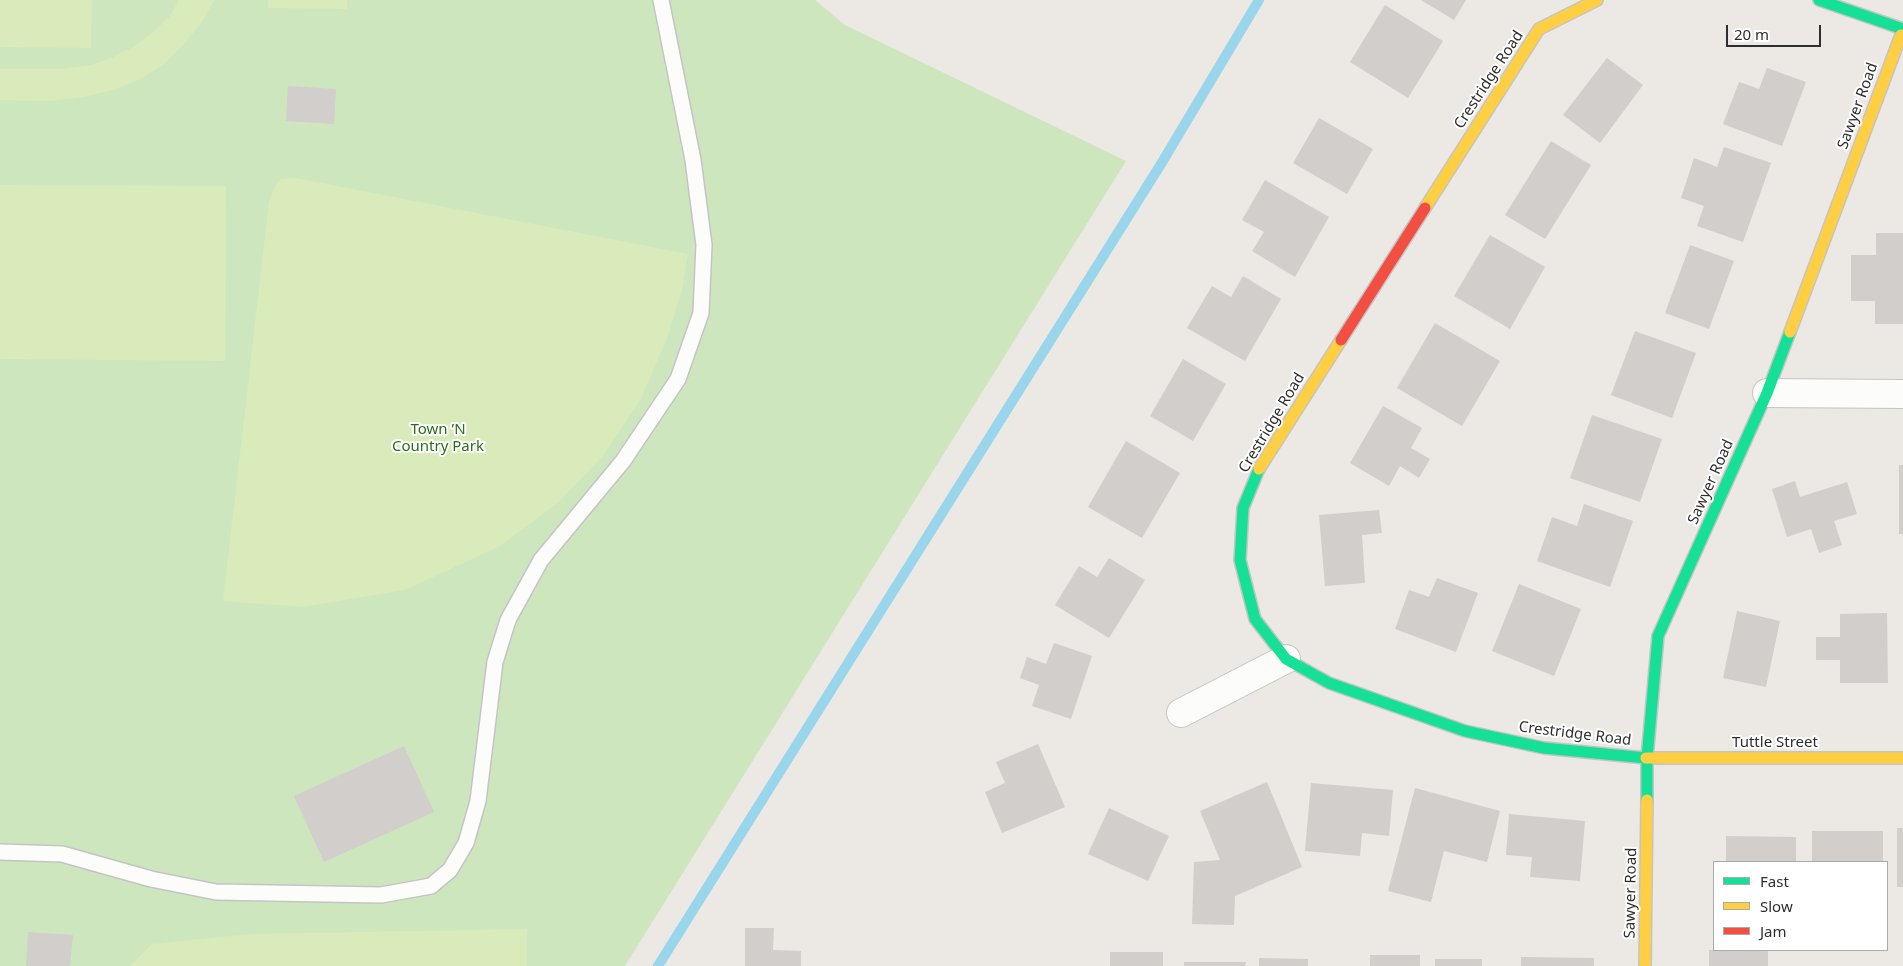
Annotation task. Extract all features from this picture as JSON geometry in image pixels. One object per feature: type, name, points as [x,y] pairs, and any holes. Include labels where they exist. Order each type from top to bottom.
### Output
[{"type":"street","name":"Crestridge Road","points":[[1597,0],[1539,29],[1261,465],[1243,508],[1240,560],[1255,619],[1286,659],[1329,683],[1465,731],[1544,748],[1647,758]]},
{"type":"street","points":[[1819,0],[1903,29]]},
{"type":"street","name":"Sawyer Road","points":[[1645,966],[1647,758],[1658,636],[1767,393],[1903,29]]},
{"type":"street","points":[[1767,393],[1903,394]]},
{"type":"street","points":[[1180,713],[1286,659]]},
{"type":"street","name":"Tuttle Street","points":[[1647,758],[1903,758]]},
{"type":"lane","points":[[0,852],[62,854],[151,879],[216,892],[381,896],[431,886],[450,870],[466,843],[478,801],[495,662],[508,620],[541,560],[623,461],[678,379],[701,313],[704,245],[693,160],[661,0]]},
{"type":"green space","name":"Town ’N Country Park","points":[[0,0],[815,0],[845,25],[1126,161],[625,966],[0,966]]},
{"type":"green space","points":[[0,0],[92,0],[91,48],[0,47]]},
{"type":"green space","points":[[179,0],[214,0],[204,19],[185,43],[163,65],[140,79],[116,89],[84,97],[48,101],[0,100],[0,69],[62,69],[91,65],[113,57],[133,47],[152,33],[170,16]]},
{"type":"green space","points":[[268,0],[347,0],[347,9],[268,8]]},
{"type":"green space","points":[[296,178],[688,254],[682,290],[669,333],[641,399],[602,457],[559,502],[500,546],[405,590],[303,607],[223,601],[269,202],[274,187],[281,179]]},
{"type":"green space","points":[[0,185],[226,186],[225,361],[0,359]]},
{"type":"green space","points":[[527,929],[527,966],[130,966],[152,944],[250,934]]},
{"type":"building","points":[[1421,0],[1466,0],[1454,20]]},
{"type":"building","points":[[1385,5],[1443,41],[1408,98],[1350,62]]},
{"type":"building","points":[[1607,58],[1643,85],[1600,143],[1563,115]]},
{"type":"building","points":[[1767,68],[1806,82],[1782,146],[1723,124],[1739,82],[1759,89]]},
{"type":"building","points":[[288,86],[336,89],[334,124],[286,121]]},
{"type":"building","points":[[1319,118],[1373,149],[1347,194],[1293,163]]},
{"type":"building","points":[[1551,141],[1591,165],[1545,239],[1505,215]]},
{"type":"building","points":[[1724,147],[1771,163],[1743,242],[1697,226],[1704,206],[1681,198],[1694,158],[1717,167]]},
{"type":"building","points":[[1265,180],[1329,217],[1295,277],[1252,251],[1264,232],[1242,220]]},
{"type":"building","points":[[1876,233],[1903,233],[1903,324],[1875,324],[1875,301],[1851,301],[1851,255],[1876,255]]},
{"type":"building","points":[[1490,235],[1545,267],[1510,329],[1454,296]]},
{"type":"building","points":[[1690,245],[1734,261],[1709,329],[1665,313]]},
{"type":"building","points":[[1243,276],[1281,299],[1245,361],[1187,328],[1212,286],[1231,297]]},
{"type":"building","points":[[1435,323],[1500,361],[1462,426],[1397,388]]},
{"type":"building","points":[[1635,331],[1696,353],[1672,418],[1611,395]]},
{"type":"building","points":[[1183,359],[1226,384],[1193,441],[1150,416]]},
{"type":"building","points":[[1383,406],[1422,428],[1411,448],[1430,459],[1419,478],[1400,466],[1389,486],[1350,463]]},
{"type":"building","points":[[1592,415],[1662,439],[1640,502],[1570,478]]},
{"type":"building","points":[[1126,441],[1180,473],[1142,538],[1088,507]]},
{"type":"building","points":[[1899,465],[1903,465],[1903,534],[1899,534]]},
{"type":"building","points":[[1795,481],[1800,497],[1847,482],[1857,514],[1834,521],[1842,545],[1819,553],[1811,529],[1787,537],[1772,489]]},
{"type":"building","points":[[1584,504],[1633,521],[1610,587],[1537,561],[1552,517],[1577,526]]},
{"type":"building","points":[[1379,510],[1382,533],[1362,535],[1365,583],[1325,586],[1319,515]]},
{"type":"building","points":[[1109,558],[1145,580],[1109,638],[1055,605],[1079,566],[1097,577]]},
{"type":"building","points":[[1437,578],[1478,593],[1456,652],[1395,629],[1409,590],[1429,597]]},
{"type":"building","points":[[1519,584],[1581,609],[1554,676],[1492,651]]},
{"type":"building","points":[[1737,611],[1780,621],[1766,687],[1723,678]]},
{"type":"building","points":[[1887,613],[1888,683],[1840,683],[1840,660],[1816,660],[1816,637],[1840,637],[1840,614]]},
{"type":"building","points":[[1054,643],[1092,656],[1071,719],[1032,706],[1039,685],[1020,678],[1027,657],[1046,664]]},
{"type":"building","points":[[1038,744],[1065,807],[1002,833],[985,792],[1005,783],[996,762]]},
{"type":"building","points":[[404,746],[434,812],[324,862],[294,796]]},
{"type":"building","points":[[1267,782],[1302,867],[1235,896],[1234,925],[1192,924],[1194,862],[1220,860],[1200,811]]},
{"type":"building","points":[[1311,783],[1393,790],[1389,836],[1362,833],[1360,856],[1305,851]]},
{"type":"building","points":[[1415,788],[1500,811],[1487,862],[1444,851],[1431,902],[1388,891]]},
{"type":"building","points":[[1109,808],[1169,836],[1148,881],[1088,854]]},
{"type":"building","points":[[1509,814],[1585,821],[1580,881],[1530,877],[1532,857],[1506,855]]},
{"type":"building","points":[[1897,828],[1903,828],[1903,887],[1897,887]]},
{"type":"building","points":[[1812,831],[1883,831],[1883,861],[1812,861]]},
{"type":"building","points":[[1726,836],[1796,837],[1796,861],[1726,861]]},
{"type":"building","points":[[745,928],[774,928],[773,950],[801,951],[801,966],[745,966]]},
{"type":"building","points":[[28,932],[73,935],[70,966],[26,966]]},
{"type":"building","points":[[1709,950],[1768,951],[1768,966],[1709,966]]},
{"type":"building","points":[[1110,952],[1163,952],[1163,966],[1110,966]]},
{"type":"building","points":[[1370,955],[1420,955],[1420,966],[1370,966]]},
{"type":"building","points":[[1521,957],[1594,958],[1594,966],[1521,966]]},
{"type":"building","points":[[1259,958],[1308,959],[1308,966],[1259,966]]},
{"type":"building","points":[[1435,959],[1482,959],[1482,966],[1435,966]]},
{"type":"building","points":[[1184,962],[1246,962],[1245,966],[1184,966]]},
{"type":"waterway","points":[[658,966],[1161,164],[1259,0]]},
{"type":"traffic: fast","points":[[1819,0],[1903,29],[1901,35]]},
{"type":"traffic: fast","points":[[1647,800],[1647,758],[1658,636],[1767,393],[1790,332]]},
{"type":"traffic: fast","points":[[1259,469],[1243,508],[1240,560],[1255,619],[1286,659],[1329,683],[1465,731],[1544,748],[1646,758]]},
{"type":"traffic: slow","points":[[1425,208],[1539,29],[1597,0]]},
{"type":"traffic: slow","points":[[1790,332],[1901,35]]},
{"type":"traffic: slow","points":[[1259,469],[1341,340]]},
{"type":"traffic: slow","points":[[1646,758],[1903,758]]},
{"type":"traffic: slow","points":[[1645,966],[1647,800]]},
{"type":"traffic: jam","points":[[1341,340],[1425,208]]}]
